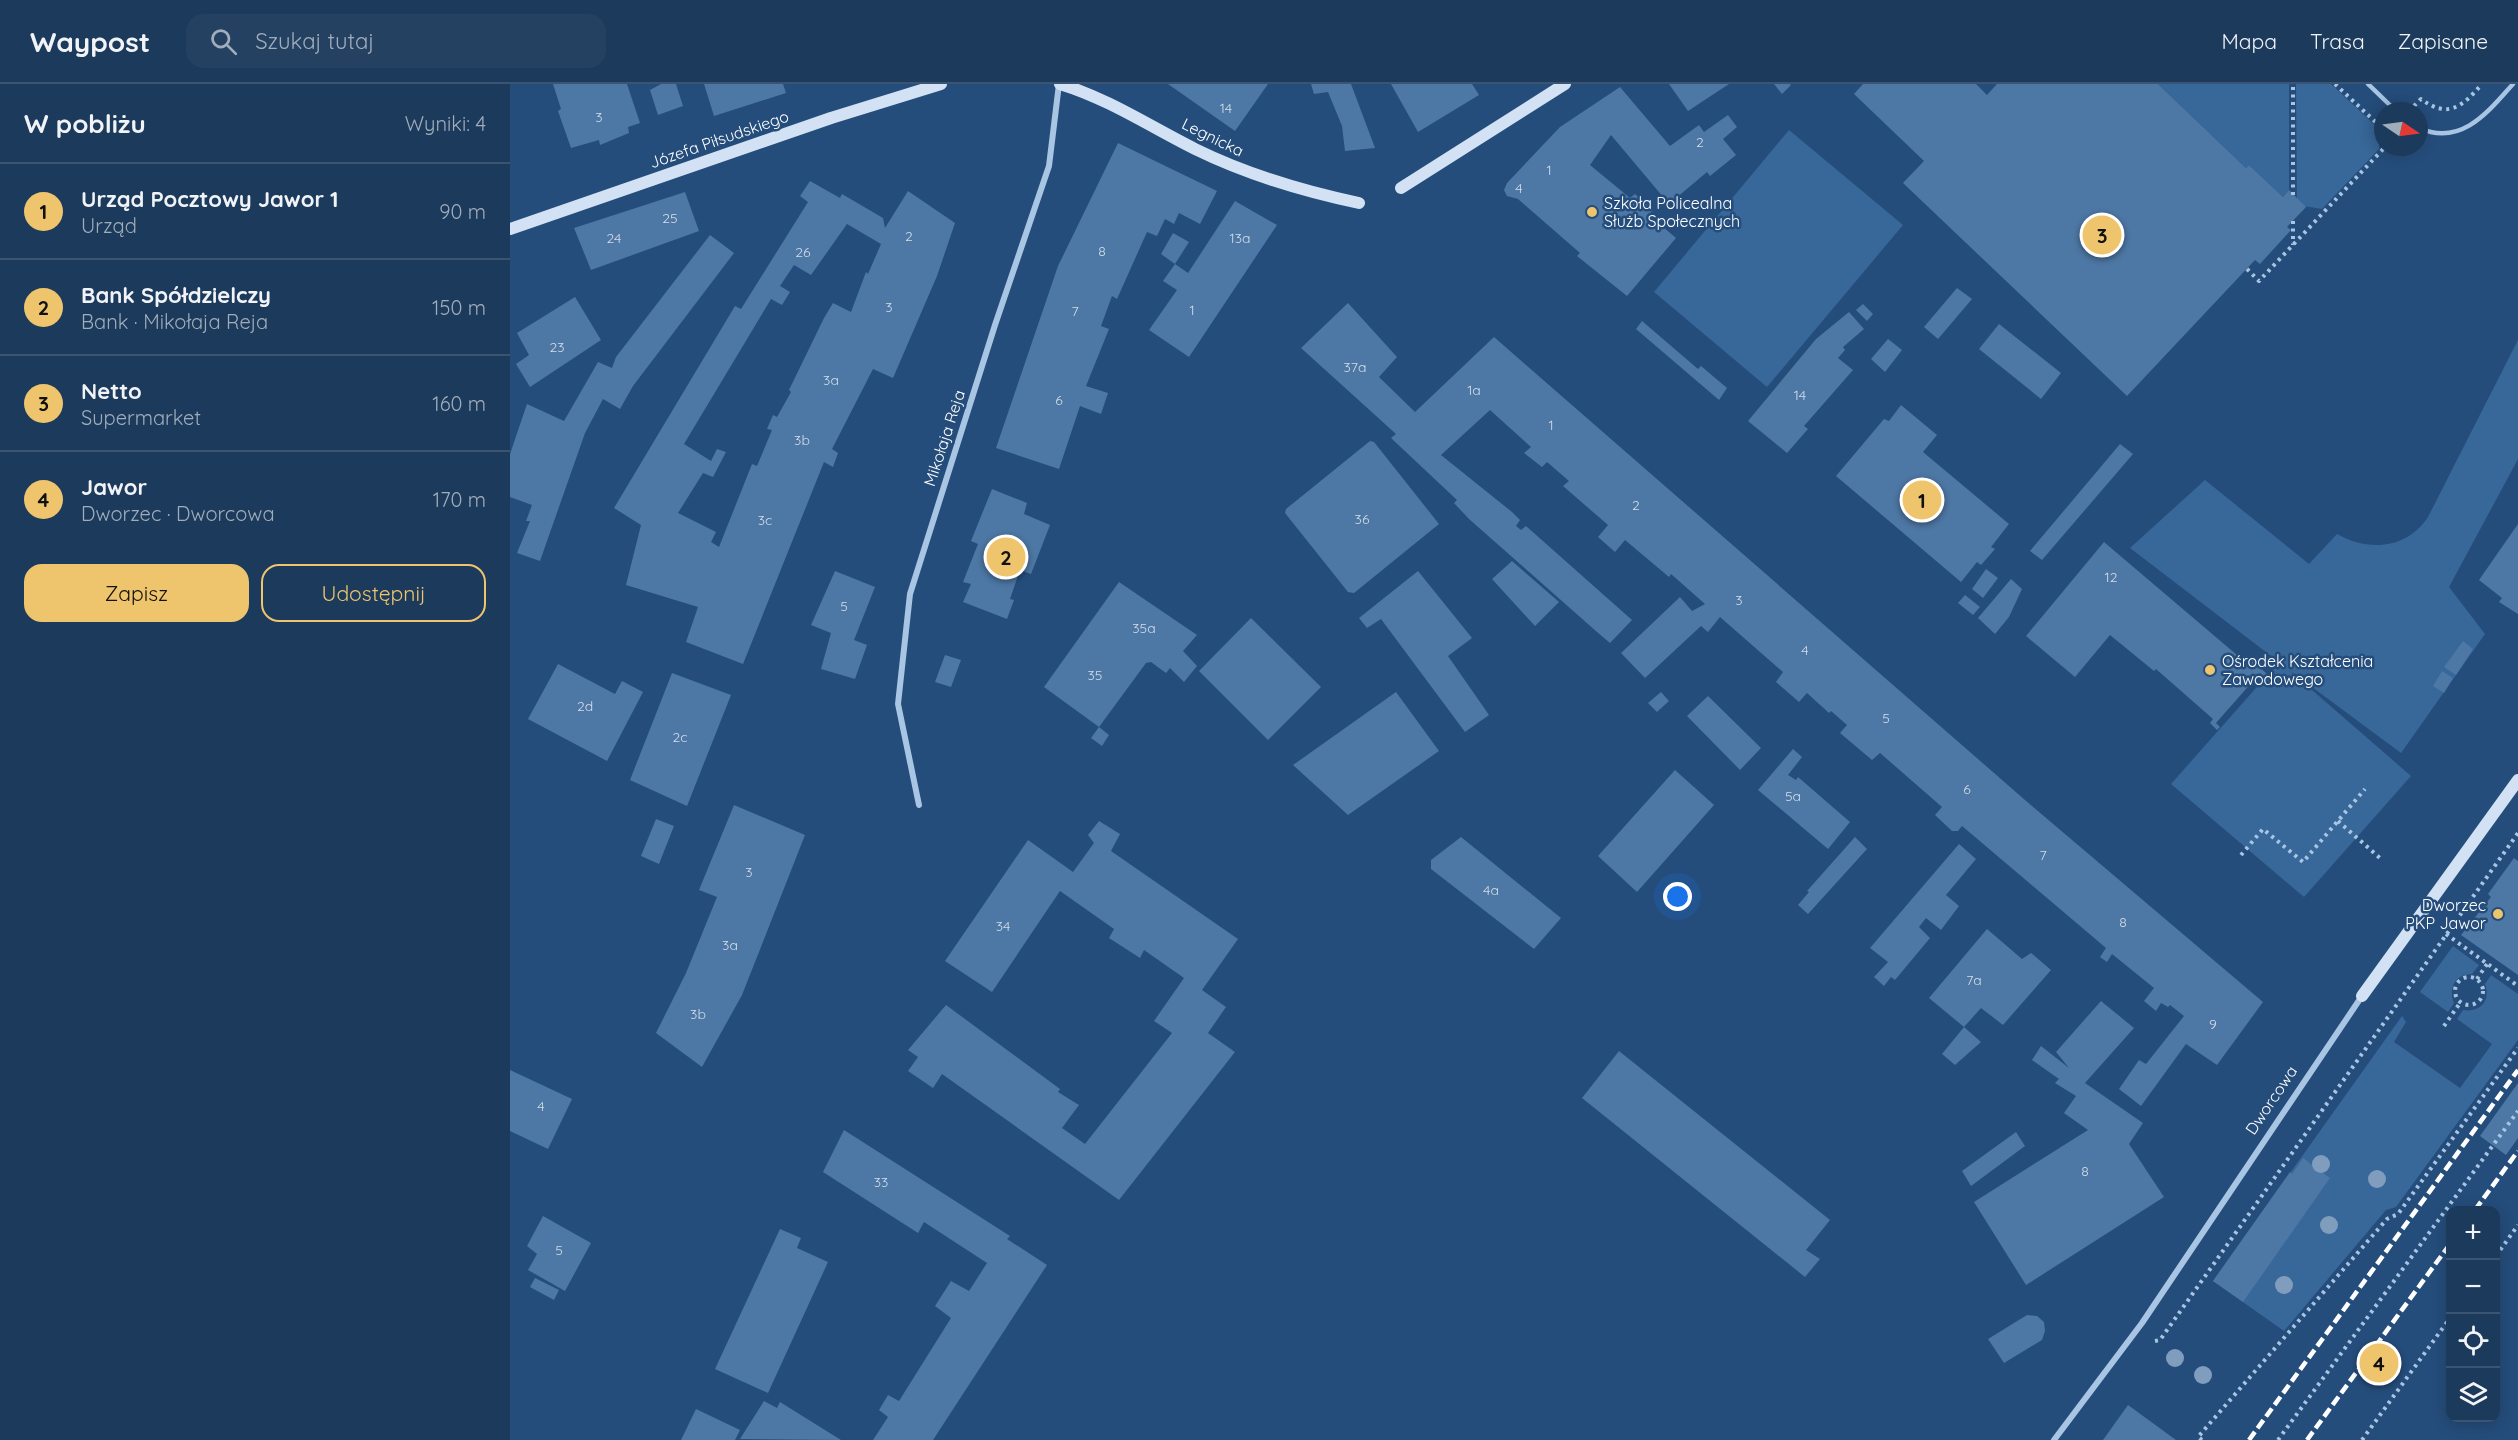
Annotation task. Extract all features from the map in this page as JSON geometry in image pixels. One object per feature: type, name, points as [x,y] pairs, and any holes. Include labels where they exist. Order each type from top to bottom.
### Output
[{"type":"street","name":"Józefa Piłsudskiego","points":[[510,230],[831,118],[940,84]]},
{"type":"street","name":"Legnicka","points":[[1059,84],[1110,102],[1193,148],[1250,173],[1310,193],[1359,203]]},
{"type":"street","name":"Mikołaja Reja","points":[[919,806],[898,704],[910,594],[995,325],[1049,166],[1059,84]]},
{"type":"street","points":[[1401,188],[1565,84]]},
{"type":"street","name":"Dworcowa","points":[[2054,1440],[2125,1345],[2362,996],[2518,780]]},
{"type":"lane","points":[[2368,84],[2387,102]]},
{"type":"lane","points":[[2428,131],[2449,134],[2474,124],[2513,84]]},
{"type":"path","points":[[2293,84],[2293,195]]},
{"type":"path","points":[[2335,84],[2374,121]]},
{"type":"path","points":[[2428,104],[2433,108],[2447,110],[2459,106],[2481,84]]},
{"type":"path","points":[[2247,269],[2259,280],[2376,156]]},
{"type":"path","points":[[2293,221],[2293,244]]},
{"type":"path","points":[[2241,855],[2263,829],[2303,862],[2365,789]]},
{"type":"path","points":[[2338,821],[2381,859]]},
{"type":"path","points":[[2125,1345],[2139,1345],[2143,1340],[2144,1347],[2146,1343],[2160,1340],[2518,833]]},
{"type":"path","points":[[2446,934],[2518,986]]},
{"type":"path","points":[[2477,980],[2487,964]]},
{"type":"path","points":[[2467,977],[2477,980],[2483,991],[2481,1000],[2469,1006],[2460,1003],[2454,990],[2459,982],[2467,977]]},
{"type":"path","points":[[2444,1026],[2460,1003]]},
{"type":"path","points":[[2202,1440],[2198,1437],[2387,1218],[2398,1214],[2518,1048]]},
{"type":"path","points":[[2278,1440],[2518,1111]]},
{"type":"path","points":[[2500,1251],[2518,1226]]},
{"type":"path","points":[[2362,1440],[2446,1325]]},
{"type":"shaded area","points":[[2158,84],[2289,84],[2289,190],[2283,197],[2249,165],[2246,168]]},
{"type":"shaded area","points":[[2296,84],[2331,84],[2374,124],[2374,154],[2322,209],[2297,205]]},
{"type":"shaded area","points":[[1789,130],[1903,225],[1767,387],[1654,292]]},
{"type":"shaded area","points":[[2518,340],[2518,459],[2449,587],[2485,634],[2401,753],[2289,670],[2411,776],[2304,897],[2171,784],[2279,662],[2130,548],[2205,480],[2309,564],[2337,534],[2349,540],[2374,545],[2387,544],[2409,536],[2428,517]]},
{"type":"shaded area","points":[[2453,946],[2479,965],[2472,974],[2461,976],[2454,983],[2452,997],[2454,1003],[2448,1012],[2420,992]]},
{"type":"shaded area","points":[[2491,975],[2518,994],[2518,1040],[2396,1207],[2386,1210],[2284,1331],[2213,1281],[2402,1016],[2406,1022],[2394,1042],[2460,1088],[2492,1044],[2457,1019],[2463,1010],[2475,1009],[2483,1004],[2487,995],[2485,984]]},
{"type":"building","points":[[553,84],[627,84],[640,123],[628,127],[629,133],[600,145],[599,140],[571,148],[558,111],[561,109]]},
{"type":"building","points":[[661,84],[676,84],[683,106],[658,115],[650,90]]},
{"type":"building","points":[[704,84],[783,84],[786,93],[714,116]]},
{"type":"building","points":[[1168,84],[1268,84],[1235,131]]},
{"type":"building","points":[[1311,84],[1351,84],[1375,148],[1345,151],[1342,126],[1328,92],[1314,94]]},
{"type":"building","points":[[1391,84],[1472,84],[1479,95],[1418,132]]},
{"type":"building","points":[[1669,84],[1729,84],[1688,111]]},
{"type":"building","points":[[1774,84],[1790,84],[1791,85],[1782,94]]},
{"type":"building","points":[[1863,84],[1976,84],[1987,95],[1997,84],[2158,84],[2246,168],[2249,165],[2283,197],[2289,190],[2306,207],[2287,227],[2291,230],[2260,264],[2255,260],[2127,396],[1903,183],[1924,161],[1854,94]]},
{"type":"building","name":"Szkoła Policealna Służb Społecznych","points":[[1620,87],[1670,146],[1699,125],[1704,132],[1728,115],[1737,127],[1723,139],[1736,155],[1710,176],[1707,172],[1669,204],[1611,135],[1590,165],[1630,198],[1635,194],[1653,210],[1649,215],[1676,238],[1627,296],[1577,256],[1580,253],[1518,199],[1507,196],[1504,190],[1507,183],[1560,127]]},
{"type":"building","points":[[1118,143],[1217,191],[1200,224],[1179,213],[1174,224],[1165,219],[1157,236],[1147,232],[1117,299],[1112,296],[1101,326],[1109,329],[1086,386],[1108,393],[1101,414],[1080,406],[1059,469],[996,448],[1058,266]]},
{"type":"building","points":[[810,181],[840,198],[842,194],[883,218],[885,228],[908,191],[955,223],[937,276],[893,378],[873,369],[832,449],[838,453],[833,467],[824,462],[743,664],[686,642],[698,607],[626,585],[641,525],[614,508],[735,306],[741,309],[808,202],[800,196]],"holes":[[[847,224],[881,244],[868,274],[866,272],[851,312],[833,303],[824,318],[789,390],[791,392],[777,417],[773,415],[767,429],[772,430],[757,466],[752,464],[719,547],[711,542],[716,532],[678,513],[703,473],[713,477],[726,452],[717,449],[711,461],[684,444],[771,299],[782,305],[790,292],[780,286],[794,265],[811,275]]]},
{"type":"building","points":[[685,192],[699,231],[591,270],[574,228]]},
{"type":"building","points":[[1235,201],[1277,225],[1189,357],[1149,330],[1177,290],[1163,281],[1175,264],[1188,273]]},
{"type":"building","points":[[1173,233],[1189,242],[1175,264],[1161,254]]},
{"type":"building","points":[[710,235],[734,253],[633,386],[620,409],[603,399],[585,433],[540,561],[517,553],[530,521],[526,521],[532,505],[510,497],[510,454],[527,404],[564,421],[598,362],[612,368],[616,357]]},
{"type":"building","points":[[1957,288],[1972,299],[1938,339],[1924,327]]},
{"type":"building","points":[[575,297],[601,340],[530,387],[516,364],[529,355],[517,333]]},
{"type":"building","points":[[1348,303],[1397,357],[1379,377],[1415,412],[1494,337],[2025,800],[2263,1002],[2217,1065],[2186,1044],[2141,1106],[2119,1089],[2139,1060],[2146,1064],[2184,1016],[2170,1005],[2168,1007],[2161,1003],[2156,1011],[2144,1001],[2154,988],[2112,954],[2107,962],[2100,957],[2106,948],[1962,826],[1958,831],[1952,831],[1935,815],[1942,807],[1880,753],[1872,760],[1840,733],[1847,725],[1831,711],[1829,713],[1807,693],[1799,702],[1776,682],[1783,672],[1720,617],[1708,632],[1701,626],[1645,678],[1621,653],[1680,597],[1692,611],[1705,604],[1671,574],[1669,577],[1625,540],[1615,552],[1598,537],[1608,525],[1563,486],[1569,481],[1547,462],[1542,467],[1524,453],[1531,447],[1490,410],[1441,455],[1512,512],[1520,520],[1516,526],[1521,530],[1526,526],[1632,620],[1610,643],[1469,519],[1454,503],[1457,500],[1391,438],[1396,434],[1301,348]]},
{"type":"building","points":[[1863,304],[1873,314],[1867,321],[1856,310]]},
{"type":"building","points":[[1849,312],[1864,329],[1843,347],[1845,350],[1838,358],[1853,370],[1804,426],[1808,429],[1787,453],[1748,421],[1816,339]]},
{"type":"building","points":[[1642,321],[1698,369],[1701,366],[1727,388],[1719,400],[1636,329]]},
{"type":"building","points":[[1999,324],[2061,373],[2041,399],[1979,349]]},
{"type":"building","points":[[1888,339],[1902,350],[1885,372],[1871,359]]},
{"type":"building","points":[[1901,405],[1937,435],[1923,452],[2009,524],[1991,547],[1995,549],[1981,565],[1977,562],[1961,582],[1836,476],[1884,419],[1889,421]]},
{"type":"building","points":[[1370,441],[1374,442],[1439,524],[1354,593],[1348,592],[1285,513],[1286,509]]},
{"type":"building","points":[[2120,444],[2133,454],[2042,560],[2030,551]]},
{"type":"building","points":[[992,489],[1027,503],[1024,514],[1050,525],[1031,574],[1020,570],[1010,599],[1014,600],[1007,619],[963,602],[971,584],[963,582],[978,544],[971,541]]},
{"type":"building","points":[[2518,524],[2518,614],[2499,602],[2502,598],[2479,580]]},
{"type":"building","points":[[2104,542],[2244,661],[2247,656],[2267,674],[2264,677],[2260,673],[2216,723],[2220,727],[2217,730],[2210,723],[2213,719],[2156,669],[2154,671],[2110,635],[2075,677],[2026,636]]},
{"type":"building","points":[[1512,561],[1559,602],[1535,626],[1492,579]]},
{"type":"building","points":[[1986,569],[1998,578],[1983,598],[1972,589]]},
{"type":"building","points":[[835,571],[875,587],[854,640],[867,645],[855,679],[821,669],[831,633],[811,625]]},
{"type":"building","points":[[1418,571],[1472,638],[1448,656],[1489,715],[1465,732],[1381,619],[1367,628],[1359,618]]},
{"type":"building","points":[[2011,579],[2022,589],[2009,617],[1995,634],[1978,618]]},
{"type":"building","points":[[1119,582],[1197,635],[1183,651],[1197,666],[1184,682],[1170,668],[1166,673],[1151,662],[1146,663],[1099,727],[1044,687]]},
{"type":"building","points":[[1965,595],[1980,607],[1973,615],[1958,603]]},
{"type":"building","points":[[1251,618],[1321,687],[1268,740],[1199,671]]},
{"type":"building","points":[[2463,641],[2473,649],[2456,675],[2444,667]]},
{"type":"building","points":[[945,655],[961,660],[951,687],[935,682]]},
{"type":"building","points":[[558,664],[615,694],[622,681],[643,692],[607,761],[528,719]]},
{"type":"building","points":[[2442,671],[2453,678],[2444,693],[2433,686]]},
{"type":"building","points":[[672,673],[731,695],[687,806],[630,780]]},
{"type":"building","points":[[1396,692],[1439,751],[1348,815],[1293,765]]},
{"type":"building","points":[[1661,692],[1669,701],[1657,712],[1648,703]]},
{"type":"building","points":[[1708,696],[1761,748],[1740,770],[1687,716]]},
{"type":"building","points":[[1099,727],[1109,735],[1102,746],[1091,738]]},
{"type":"building","points":[[1793,749],[1802,757],[1788,775],[1796,780],[1798,777],[1850,822],[1828,849],[1758,790]]},
{"type":"building","points":[[1675,770],[1714,805],[1637,892],[1598,856]]},
{"type":"building","points":[[734,805],[805,835],[742,995],[702,1067],[656,1033],[686,973],[717,897],[699,890]]},
{"type":"building","points":[[656,819],[674,826],[659,864],[641,856]]},
{"type":"building","points":[[1099,821],[1120,834],[1111,851],[1238,939],[1202,990],[1226,1007],[1208,1033],[1235,1052],[1119,1200],[942,1074],[933,1088],[908,1071],[918,1057],[908,1050],[946,1005],[1060,1089],[1058,1092],[1079,1105],[1062,1128],[1085,1144],[1172,1033],[1154,1021],[1184,978],[1144,950],[1140,958],[1109,938],[1114,929],[1060,891],[992,992],[945,961],[1028,840],[1073,872],[1094,843],[1088,835]]},
{"type":"building","points":[[1461,837],[1561,918],[1534,949],[1431,869],[1431,860]]},
{"type":"building","points":[[1855,837],[1867,849],[1808,914],[1798,905],[1809,892],[1807,891]]},
{"type":"building","points":[[1959,844],[1976,859],[1946,895],[1959,906],[1941,930],[1926,918],[1919,927],[1930,938],[1895,980],[1891,977],[1884,986],[1874,977],[1888,962],[1870,948]]},
{"type":"building","name":"Dworzec PKP Jawor","points":[[2514,858],[2518,861],[2518,975],[2461,935],[2491,897],[2488,894]]},
{"type":"building","points":[[1987,929],[2022,959],[2031,953],[2051,970],[2003,1025],[1981,1008],[1964,1027],[1929,998]]},
{"type":"building","points":[[2101,1001],[2134,1028],[2085,1083],[2143,1123],[2129,1144],[2164,1197],[2026,1285],[1974,1202],[2088,1130],[2064,1113],[2076,1096],[2055,1083],[2059,1079],[2032,1060],[2041,1046],[2069,1068],[2056,1052]]},
{"type":"building","points":[[1964,1027],[1981,1042],[1955,1065],[1942,1054]]},
{"type":"building","points":[[1619,1051],[1830,1220],[1806,1250],[1820,1259],[1805,1277],[1582,1098]]},
{"type":"building","points":[[510,1070],[572,1099],[548,1149],[510,1131]]},
{"type":"building","points":[[2518,1083],[2518,1138],[2506,1155],[2480,1136]]},
{"type":"building","points":[[844,1130],[1010,1236],[1007,1239],[1047,1265],[933,1440],[873,1440],[888,1417],[879,1410],[888,1395],[899,1401],[951,1318],[935,1306],[951,1281],[969,1291],[987,1263],[924,1222],[918,1233],[823,1172]]},
{"type":"building","points":[[2016,1132],[2025,1146],[1971,1186],[1962,1171]]},
{"type":"building","points":[[2303,1158],[2330,1178],[2243,1302],[2213,1281],[2290,1172],[2292,1174]]},
{"type":"building","points":[[543,1216],[591,1243],[565,1291],[528,1270],[537,1254],[527,1246]]},
{"type":"building","points":[[780,1229],[801,1238],[797,1248],[828,1262],[768,1393],[715,1369]]},
{"type":"building","points":[[535,1278],[559,1290],[554,1300],[530,1287]]},
{"type":"building","points":[[2027,1315],[2037,1316],[2044,1322],[2045,1331],[2042,1340],[2004,1363],[1988,1339]]},
{"type":"building","points":[[764,1401],[777,1408],[780,1402],[841,1440],[740,1439]]},
{"type":"building","points":[[2128,1405],[2176,1440],[2103,1440]]},
{"type":"building","points":[[696,1409],[740,1430],[735,1440],[681,1440]]},
{"type":"railway","points":[[2249,1440],[2518,1070]]},
{"type":"railway","points":[[2478,1206],[2518,1151]]},
{"type":"railway","points":[[2307,1440],[2446,1249]]},
{"type":"place","name":"Szkoła Policealna Służb Społecznych","points":[[1592,212]]},
{"type":"place","name":"Netto","points":[[2102,235]]},
{"type":"place","name":"Urząd Pocztowy Jawor 1","points":[[1922,500]]},
{"type":"place","name":"Bank Spółdzielczy","points":[[1006,557]]},
{"type":"place","name":"Ośrodek Kształcenia Zawodowego","points":[[2210,670]]},
{"type":"place","name":"Dworzec PKP Jawor","points":[[2498,914]]},
{"type":"place","name":"Jawor","points":[[2379,1363]]}]
